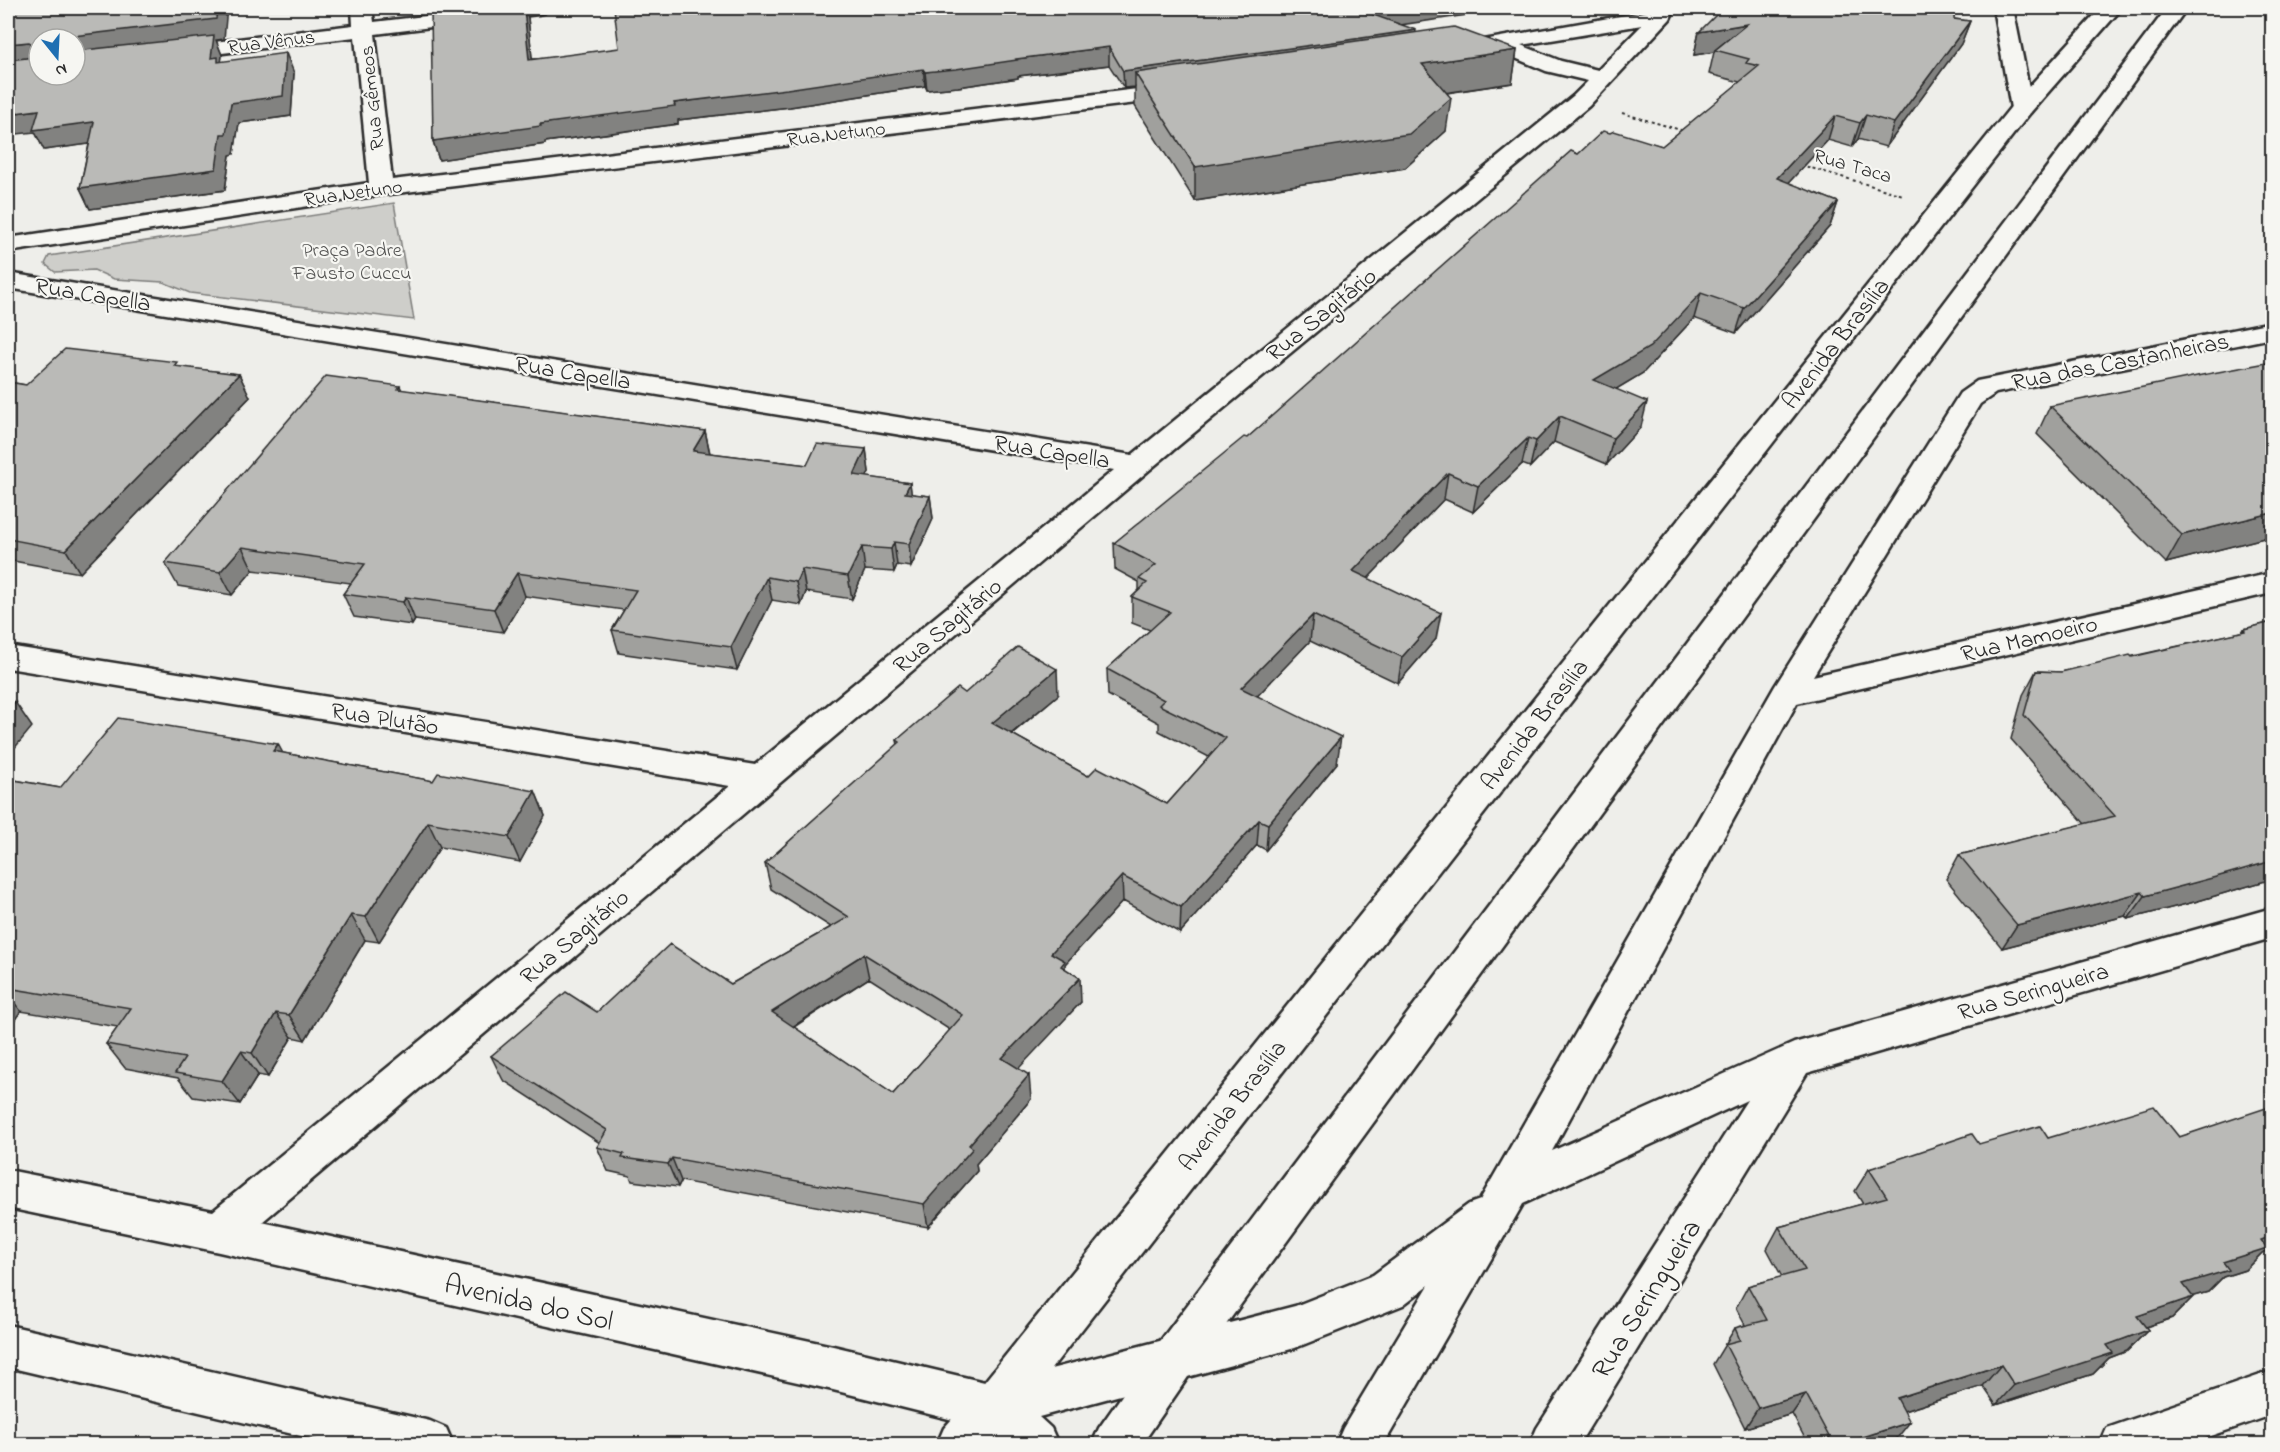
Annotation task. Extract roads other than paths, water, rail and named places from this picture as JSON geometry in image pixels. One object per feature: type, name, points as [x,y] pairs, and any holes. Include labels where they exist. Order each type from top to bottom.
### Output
[{"type":"main road","name":"Rua Vênus","points":[[156,55],[363,18],[538,8]]},
{"type":"main road","points":[[2003,8],[2022,108]]},
{"type":"main road","name":"Avenida Brasília","points":[[960,1444],[993,1407],[2022,108],[2112,8]]},
{"type":"main road","points":[[1115,1444],[1174,1359],[2177,8]]},
{"type":"main road","points":[[1441,53],[1500,44],[1664,11]]},
{"type":"main road","name":"Rua Sagitário","points":[[219,1232],[1138,465],[1581,100],[1604,78],[1664,11]]},
{"type":"main road","name":"Rua Gêmeos","points":[[363,18],[381,188]]},
{"type":"main road","points":[[1500,44],[1554,66],[1604,78]]},
{"type":"main road","name":"Rua Netuno","points":[[8,245],[381,188],[1204,87]]},
{"type":"main road","name":"Rua Capella","points":[[8,280],[1138,465]]},
{"type":"main road","name":"Rua das Castanheiras","points":[[1786,694],[1970,399],[1988,387],[2272,330]]},
{"type":"main road","name":"Rua Mamoeiro","points":[[1786,694],[2272,583]]},
{"type":"main road","name":"Rua Plutão","points":[[8,657],[763,779]]},
{"type":"main road","points":[[1359,1444],[1502,1199],[1786,694]]},
{"type":"main road","name":"Rua Seringueira","points":[[1502,1199],[1794,1060],[2272,923]]},
{"type":"main road","name":"Rua Seringueira","points":[[1553,1444],[1794,1060]]},
{"type":"main road","name":"Avenida do Sol","points":[[8,1189],[219,1232],[832,1368],[993,1407],[1035,1444]]},
{"type":"main road","points":[[993,1407],[1295,1327],[1388,1290],[1502,1199]]},
{"type":"main road","points":[[8,1346],[430,1444]]},
{"type":"main road","points":[[2123,1444],[2272,1393]]},
{"type":"park label","name":"Praça Padre Fausto Cuccu","points":[[352,260]]}]
